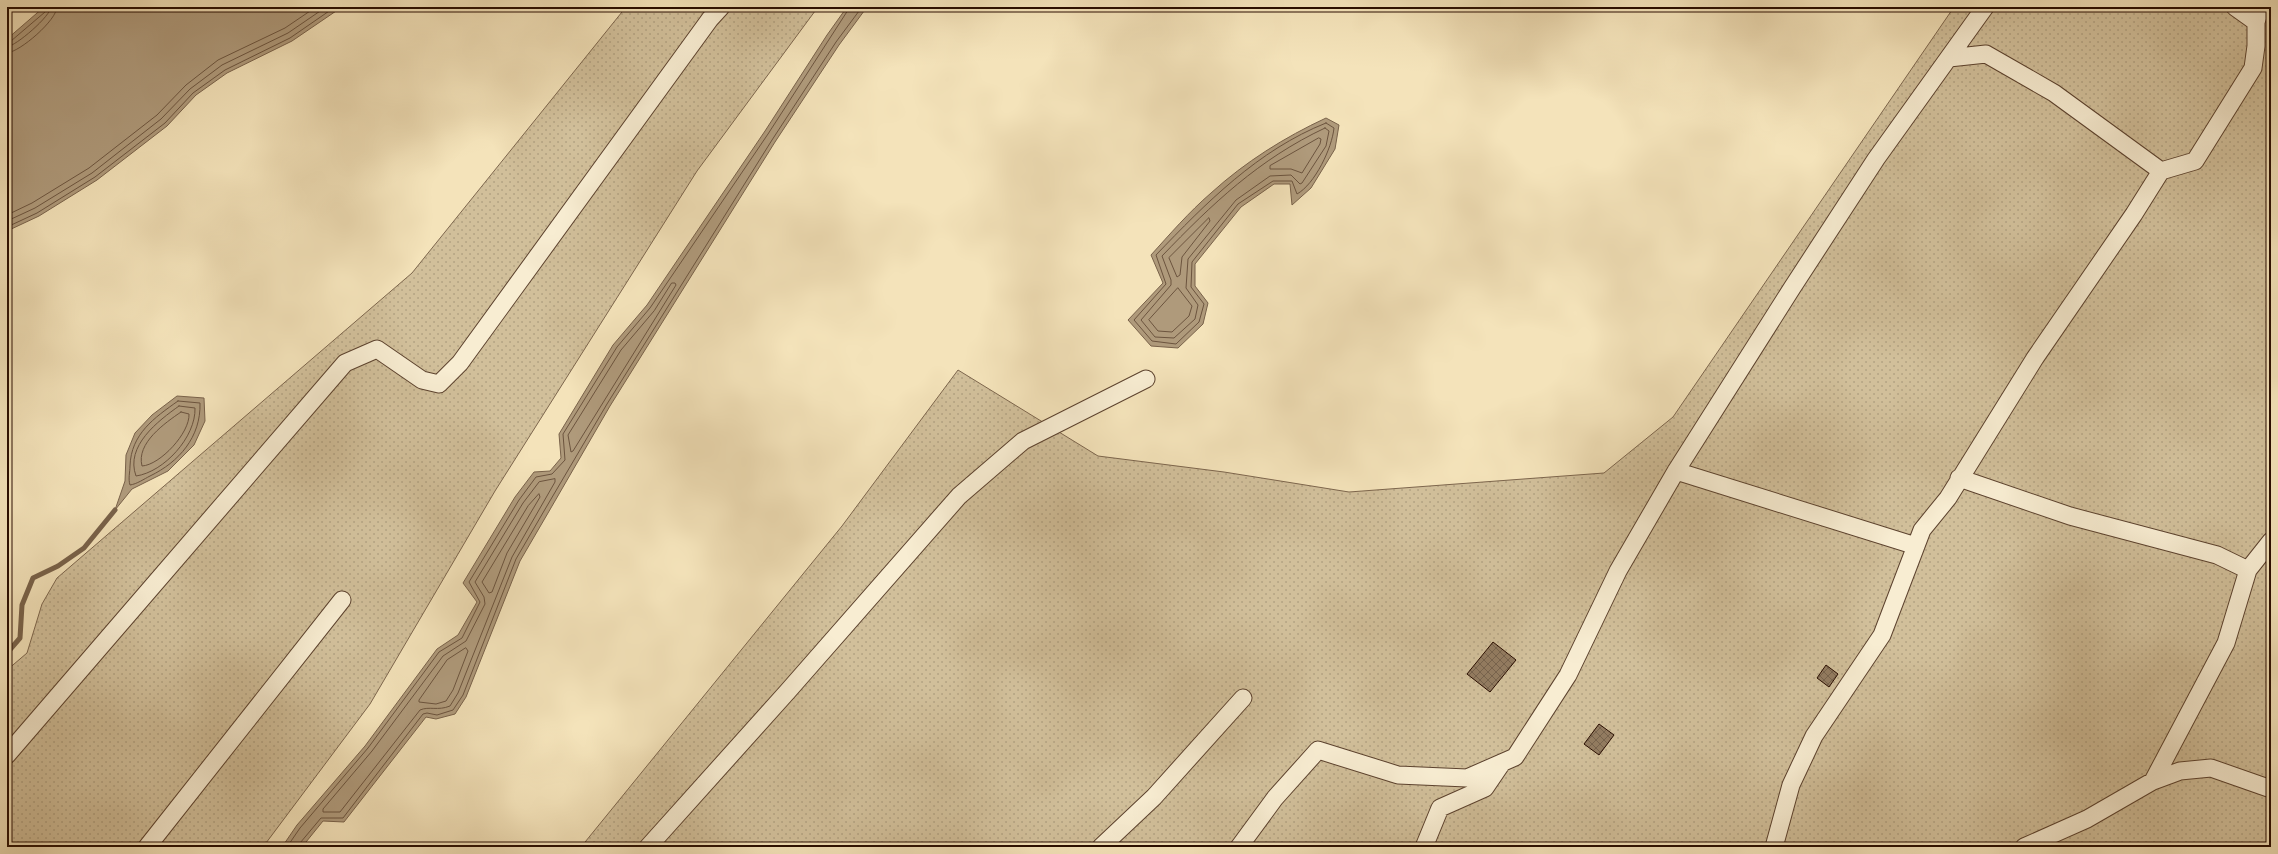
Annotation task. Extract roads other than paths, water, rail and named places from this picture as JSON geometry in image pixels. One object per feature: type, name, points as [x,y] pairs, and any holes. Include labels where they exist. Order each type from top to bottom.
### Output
[{"type":"street","points":[[7,756],[345,363],[377,349],[422,380],[439,384],[460,363],[710,19],[721,7]]},
{"type":"street","points":[[1239,847],[1275,798],[1318,750],[1398,775],[1467,778],[1516,757],[1568,675],[1618,571],[1676,471],[1876,159],[1985,7]]},
{"type":"street","points":[[1774,847],[1791,785],[1807,750],[1814,736],[1882,635],[1922,530],[1948,498],[1959,478],[2035,358],[2134,214],[2161,171],[2195,161],[2253,68],[2259,14],[2235,7]]},
{"type":"street","points":[[1949,58],[1986,54],[2054,92],[2161,171]]},
{"type":"street","points":[[648,847],[788,691],[959,496],[1024,441],[1146,379]]},
{"type":"street","points":[[1676,471],[1916,546]]},
{"type":"street","points":[[1959,478],[2070,516],[2217,555],[2248,570]]},
{"type":"street","points":[[2153,781],[2226,642],[2248,570],[2271,541]]},
{"type":"street","points":[[147,847],[342,600]]},
{"type":"street","points":[[1101,847],[1154,797],[1243,698]]},
{"type":"street","points":[[1424,847],[1440,808],[1485,788],[1502,763]]},
{"type":"street","points":[[2024,847],[2087,819],[2153,781],[2180,771],[2211,768],[2271,789]]},
{"type":"water","points":[[44,7],[342,7],[292,41],[227,73],[196,95],[167,126],[97,180],[39,216],[7,231],[7,39]]},
{"type":"water","points":[[847,7],[867,7],[839,45],[775,142],[610,406],[520,561],[466,697],[455,714],[436,719],[426,717],[344,822],[323,821],[302,847],[282,847],[297,825],[365,746],[437,649],[458,635],[477,602],[463,583],[515,497],[534,472],[550,471],[561,458],[559,434],[613,345],[647,305]]},
{"type":"water","points":[[1326,118],[1339,125],[1335,149],[1311,188],[1292,205],[1290,184],[1274,184],[1241,207],[1195,264],[1195,286],[1208,303],[1203,324],[1178,348],[1151,346],[1128,320],[1163,283],[1151,255],[1203,200],[1238,171],[1266,151],[1296,133]]},
{"type":"water","points":[[177,396],[204,398],[205,421],[194,445],[168,471],[132,489],[115,510],[125,481],[126,455],[135,433],[152,415]]},
{"type":"waterway","points":[[7,653],[20,638],[22,605],[33,578],[58,566],[84,548],[115,510]]}]
